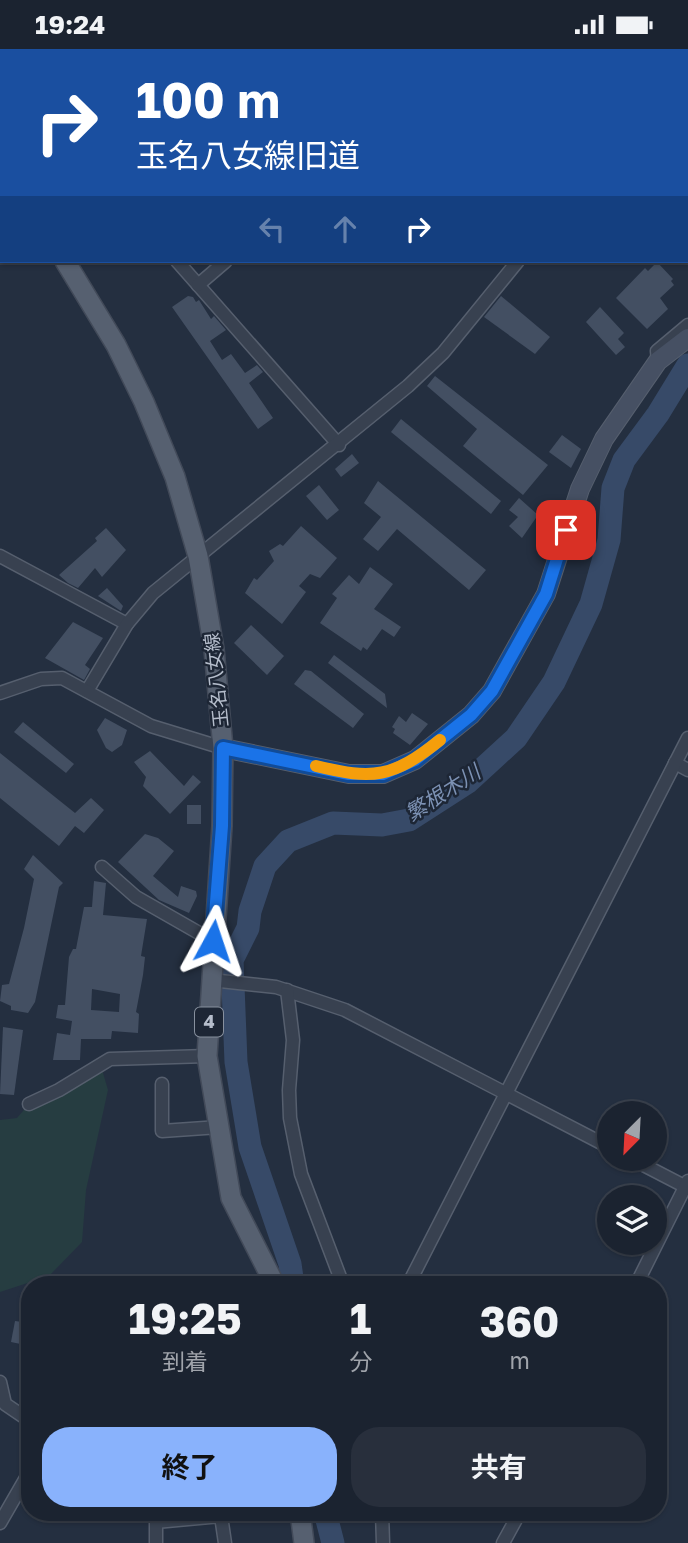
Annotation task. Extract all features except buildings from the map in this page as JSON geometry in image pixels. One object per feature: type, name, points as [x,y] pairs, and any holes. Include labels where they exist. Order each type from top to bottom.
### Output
[{"type":"main road","name":"玉名八女線","points":[[66,263],[116,345],[144,403],[175,477],[198,556],[214,649],[223,748],[222,826],[213,941],[217,981],[207,1056],[231,1198],[270,1276]]},
{"type":"main road","points":[[301,1521],[304,1543]]},
{"type":"street","points":[[179,263],[339,445]]},
{"type":"street","points":[[198,285],[224,263]]},
{"type":"street","points":[[87,691],[127,624],[153,593],[339,445],[443,353],[516,263]]},
{"type":"street","points":[[658,361],[657,351],[688,325]]},
{"type":"street","points":[[0,693],[41,679],[62,678],[150,726],[223,748],[349,774],[383,774],[415,760],[471,715],[492,691],[546,594],[580,489],[604,439],[658,361],[688,338]]},
{"type":"street","points":[[0,556],[127,624]]},
{"type":"street","points":[[412,1276],[688,738]]},
{"type":"street","points":[[674,763],[688,769]]},
{"type":"street","points":[[102,867],[136,897],[213,941]]},
{"type":"street","points":[[217,981],[282,989],[345,1010],[597,1141]]},
{"type":"street","points":[[282,989],[293,1040],[290,1118],[301,1174],[340,1276]]},
{"type":"street","points":[[29,1104],[59,1090],[110,1059],[207,1056]]},
{"type":"street","points":[[162,1084],[162,1131],[219,1128]]},
{"type":"street","points":[[641,1276],[687,1185],[657,1171]]},
{"type":"street","points":[[0,1382],[5,1404],[21,1415]]},
{"type":"street","points":[[0,1523],[21,1487]]},
{"type":"street","points":[[156,1521],[156,1543]]},
{"type":"street","points":[[222,1521],[225,1543]]},
{"type":"street","points":[[382,1521],[383,1543]]},
{"type":"street","points":[[503,1543],[515,1521]]},
{"type":"green space","points":[[101,1066],[108,1090],[86,1190],[82,1242],[49,1276],[21,1276],[21,1285],[0,1292],[0,1120],[17,1118],[29,1104]]},
{"type":"waterway","name":"繁根木川","points":[[292,1276],[250,1147],[236,1062],[232,960],[248,928],[250,911],[265,866],[288,841],[333,823],[382,825],[409,820],[468,782],[516,738],[554,682],[591,604],[609,540],[613,488],[624,460],[658,414],[688,365]]},
{"type":"waterway","name":"繁根木川","points":[[327,1521],[333,1543]]},
{"type":"slow traffic","points":[[316,766],[349,774],[383,774],[415,760],[440,740]]},
{"type":"route","points":[[213,941],[222,826],[223,748],[349,774],[383,774],[415,760],[471,715],[492,691],[546,594],[566,530]]}]
